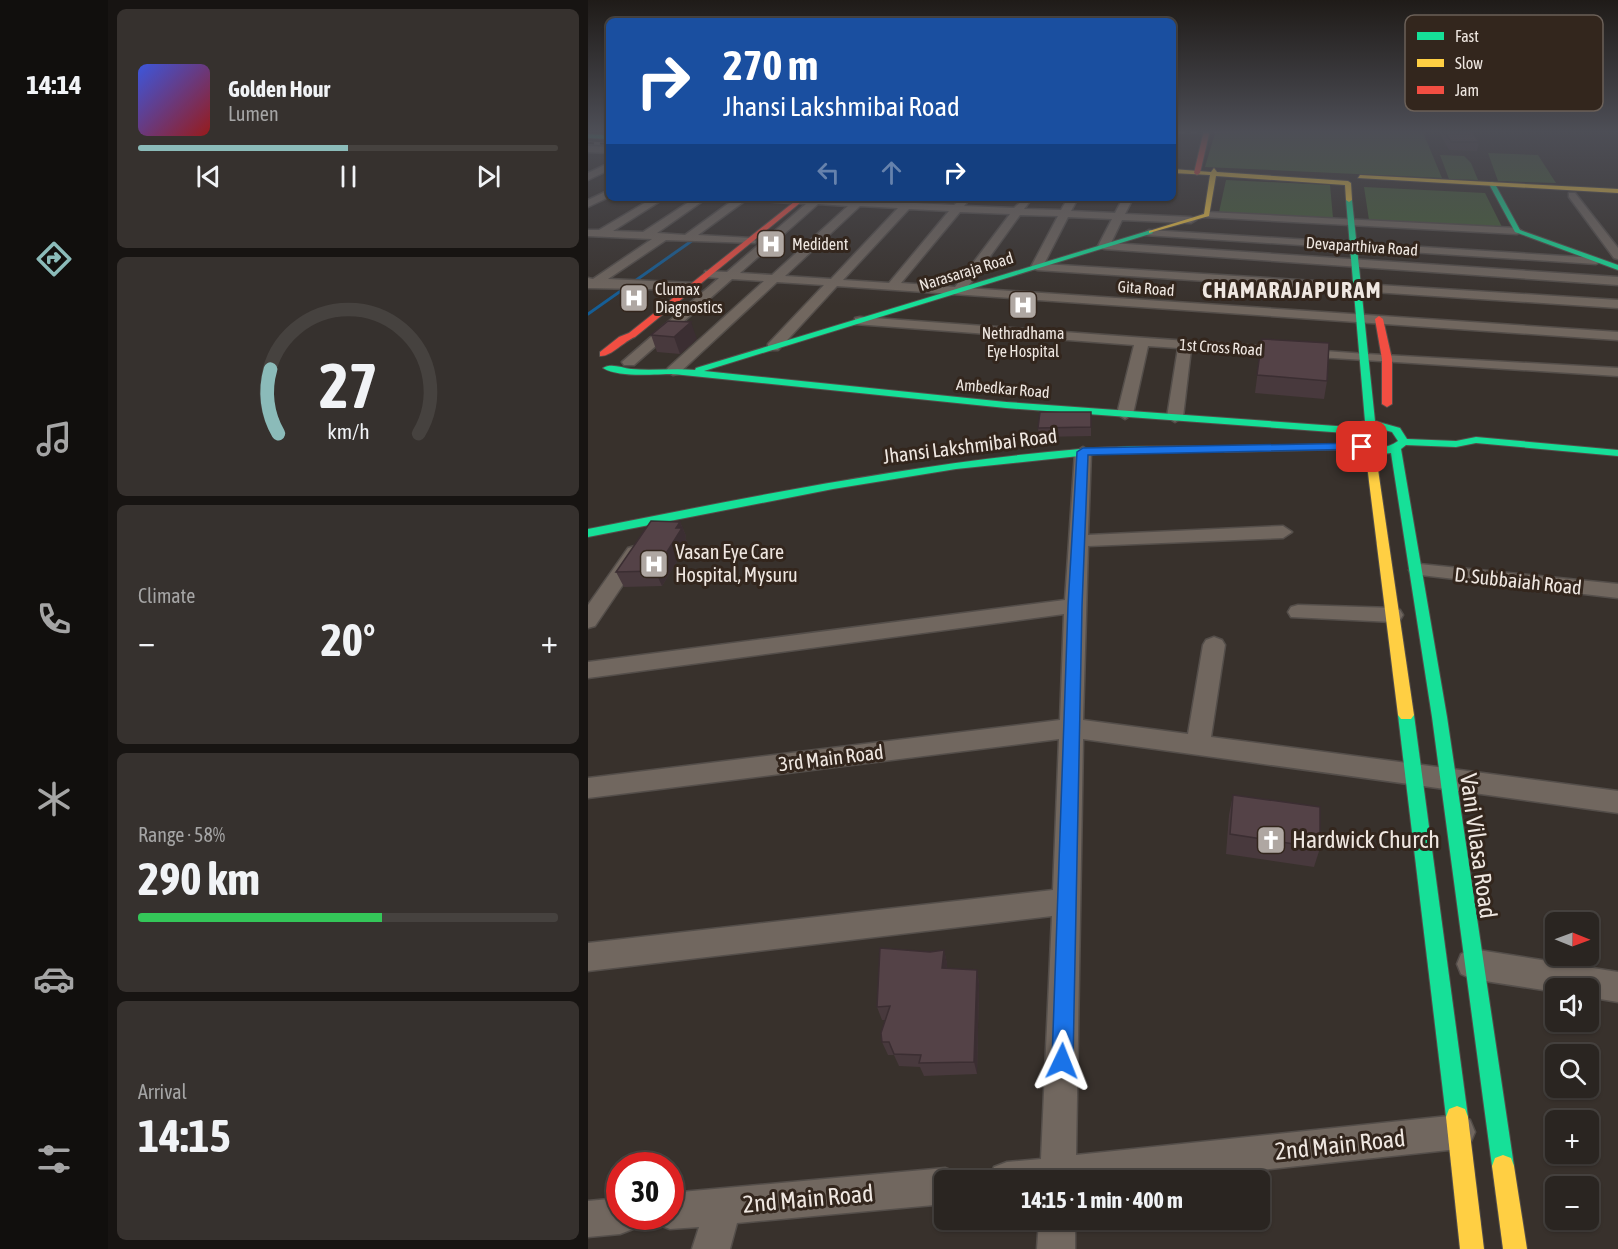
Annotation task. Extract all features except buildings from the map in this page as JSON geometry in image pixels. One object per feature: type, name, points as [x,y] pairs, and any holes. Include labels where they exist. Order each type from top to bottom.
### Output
[{"type":"main road","points":[[1207,215],[1211,188]]},
{"type":"main road","points":[[1354,188],[1349,223],[1359,246],[1370,263],[1387,359],[1387,426]]},
{"type":"main road","points":[[1357,188],[1364,224],[1354,262],[1366,358],[1370,423]]},
{"type":"main road","points":[[1494,188],[1517,231],[1618,268]]},
{"type":"main road","points":[[1497,188],[1618,197]]},
{"type":"main road","points":[[1506,188],[1618,191]]},
{"type":"main road","points":[[588,358],[611,362],[622,339],[632,335],[751,241],[806,201]]},
{"type":"main road","name":"Narasaraja Road","points":[[691,373],[1207,215]]},
{"type":"main road","name":"Ambedkar Road","points":[[611,362],[645,364],[652,370]]},
{"type":"main road","name":"Ambedkar Road","points":[[611,362],[635,372],[673,370],[1006,405],[1352,430]]},
{"type":"main road","points":[[1400,441],[1387,426],[1370,423],[1352,430],[1351,438],[1366,448],[1393,615],[1472,1249]]},
{"type":"main road","name":"Jhansi Lakshmibai Road","points":[[588,533],[824,486],[1083,452],[1366,448],[1455,434],[1476,440],[1618,453]]},
{"type":"main road","name":"Vani Vilasa Road","points":[[1400,441],[1472,964],[1515,1249]]},
{"type":"street","points":[[588,191],[606,192]]},
{"type":"street","points":[[588,204],[606,194]]},
{"type":"street","points":[[1572,195],[1618,256]]},
{"type":"street","points":[[588,242],[655,201]]},
{"type":"street","points":[[645,236],[698,201]]},
{"type":"street","points":[[686,239],[738,201]]},
{"type":"street","points":[[611,362],[730,275],[807,201]]},
{"type":"street","points":[[673,370],[860,201]]},
{"type":"street","points":[[886,201],[1191,220]]},
{"type":"street","points":[[893,286],[963,201]]},
{"type":"street","points":[[958,291],[1025,201]]},
{"type":"street","points":[[1071,201],[1037,267],[1357,288],[1376,304],[1618,304]]},
{"type":"street","points":[[1104,246],[1127,201]]},
{"type":"street","points":[[773,347],[911,202]]},
{"type":"street","points":[[1207,215],[1517,231]]},
{"type":"street","points":[[588,233],[751,241]]},
{"type":"street","points":[[1149,233],[1596,261]]},
{"type":"street","points":[[590,284],[663,237]]},
{"type":"street","name":"Devaparthiva Road","points":[[1104,246],[1618,281]]},
{"type":"street","name":"Gita Road","points":[[709,274],[1361,318],[1376,304],[1618,336]]},
{"type":"street","points":[[590,284],[693,287]]},
{"type":"street","name":"1st Cross Road","points":[[860,321],[1366,358],[1618,372]]},
{"type":"street","points":[[1125,414],[1142,341]]},
{"type":"street","points":[[1175,417],[1185,345]]},
{"type":"street","points":[[1058,1170],[1075,606],[1083,452]]},
{"type":"street","points":[[588,621],[656,521]]},
{"type":"street","points":[[1078,541],[1283,532]]},
{"type":"street","name":"D. Subbaiah Road","points":[[1419,570],[1618,591]]},
{"type":"street","points":[[588,670],[1075,606]]},
{"type":"street","points":[[1298,612],[1393,615]]},
{"type":"street","points":[[1198,745],[1214,645]]},
{"type":"street","name":"3rd Main Road","points":[[588,788],[1073,728],[1618,802]]},
{"type":"street","points":[[588,957],[1068,901]]},
{"type":"street","points":[[1472,964],[1618,987]]},
{"type":"street","name":"2nd Main Road","points":[[1128,1170],[1458,1132]]},
{"type":"street","name":"2nd Main Road","points":[[684,1210],[934,1187]]},
{"type":"street","points":[[711,1249],[723,1206]]},
{"type":"street","points":[[588,1219],[606,1217]]},
{"type":"street","points":[[1056,1249],[1057,1230]]},
{"type":"green space","points":[[1224,188],[1330,188],[1333,218],[1219,212]]},
{"type":"green space","points":[[1364,188],[1485,193],[1502,227],[1369,220]]},
{"type":"waterway","points":[[588,314],[693,240]]},
{"type":"traffic: fast","points":[[1494,188],[1517,231],[1618,268]]},
{"type":"traffic: fast","points":[[1349,200],[1370,423]]},
{"type":"traffic: fast","points":[[699,370],[1151,232]]},
{"type":"traffic: fast","points":[[608,368],[635,372],[673,371],[1006,405],[1352,430]]},
{"type":"traffic: fast","points":[[1370,423],[1396,430],[1404,442],[1390,450],[1368,449],[1350,434],[1356,426],[1370,423]]},
{"type":"traffic: fast","points":[[1404,442],[1456,444],[1476,440],[1618,453]]},
{"type":"traffic: fast","points":[[588,533],[833,486],[956,466],[1098,451],[1225,449]]},
{"type":"traffic: fast","points":[[1396,449],[1440,717],[1503,1166]]},
{"type":"traffic: fast","points":[[1406,715],[1457,1117]]},
{"type":"traffic: slow","points":[[1151,232],[1207,215],[1211,188]]},
{"type":"traffic: slow","points":[[1348,188],[1349,200]]},
{"type":"traffic: slow","points":[[1568,188],[1618,191]]},
{"type":"traffic: slow","points":[[1370,449],[1406,715]]},
{"type":"traffic: slow","points":[[1457,1117],[1472,1249]]},
{"type":"traffic: slow","points":[[1503,1166],[1515,1249]]},
{"type":"traffic: jam","points":[[603,354],[622,339],[632,335],[799,201]]},
{"type":"traffic: jam","points":[[1379,319],[1387,359],[1387,404]]},
{"type":"traffic: jam","points":[[1225,449],[1362,447]]},
{"type":"place","name":"Medident","points":[[771,244]]},
{"type":"place","name":"Clumax Diagnostics","points":[[634,298]]},
{"type":"place","name":"Nethradhama Eye Hospital","points":[[1023,305]]},
{"type":"place","name":"Vasan Eye Care Hospital, Mysuru","points":[[654,564]]},
{"type":"place","name":"Hardwick Church","points":[[1271,840]]},
{"type":"district","name":"CHAMARAJAPURAM","points":[[1292,290]]},
{"type":"route","points":[[1062,1061],[1075,606],[1083,452],[1362,447]]}]
